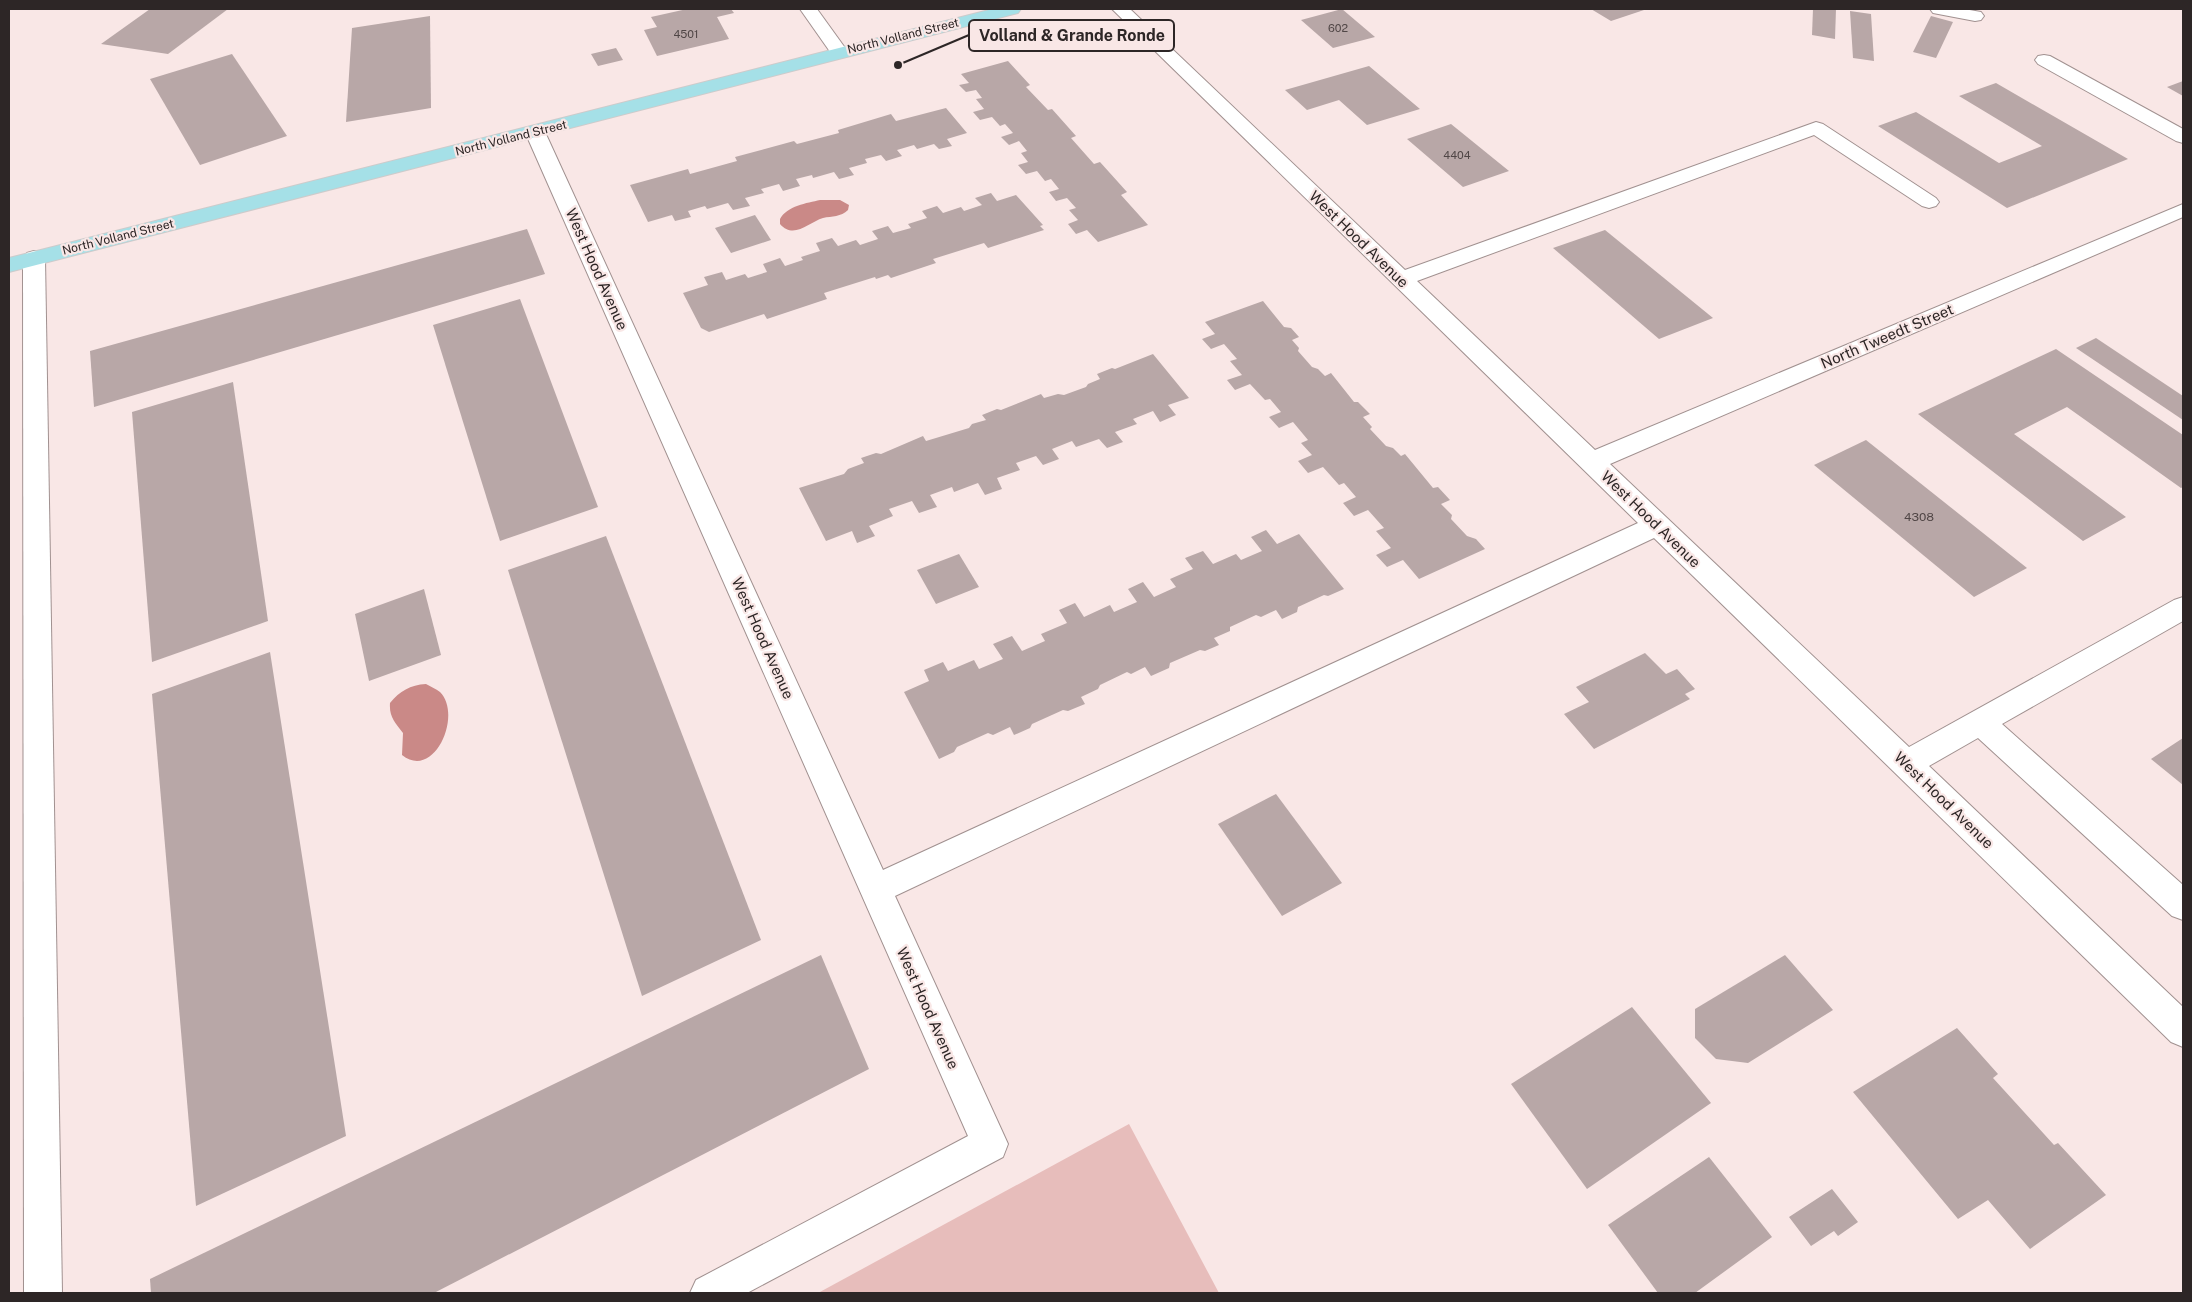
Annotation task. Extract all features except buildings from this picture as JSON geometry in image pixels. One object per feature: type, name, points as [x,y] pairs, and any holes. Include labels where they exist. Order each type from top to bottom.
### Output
[{"type":"main road","name":"North Volland Street","points":[[21,261],[535,132],[839,52],[1012,9]]},
{"type":"street","points":[[808,9],[839,52]]},
{"type":"street","name":"West Hood Avenue","points":[[1120,9],[2183,1030]]},
{"type":"street","points":[[1939,9],[1975,16]]},
{"type":"street","points":[[2044,60],[2183,137]]},
{"type":"street","points":[[1401,279],[1816,128],[1929,202]]},
{"type":"street","name":"West Hood Avenue","points":[[535,132],[990,1144],[709,1293]]},
{"type":"street","name":"North Tweedt Street","points":[[1591,462],[2183,210]]},
{"type":"street","points":[[21,261],[43,1293]]},
{"type":"street","points":[[876,889],[1658,525]]},
{"type":"street","points":[[1906,764],[2183,608]]},
{"type":"street","points":[[1981,723],[2183,905]]},
{"type":"shaded area","points":[[820,200],[840,200],[849,205],[848,210],[842,214],[823,218],[796,230],[785,228],[780,224],[780,219],[783,215],[792,208]]},
{"type":"shaded area","points":[[426,684],[440,692],[446,702],[448,715],[447,729],[442,742],[434,753],[425,759],[414,761],[402,755],[403,733],[392,716],[390,703],[406,689]]},
{"type":"shaded area","points":[[1129,1124],[1219,1293],[818,1293]]},
{"type":"place","name":"Volland & Grande Ronde","points":[[898,65]]}]
